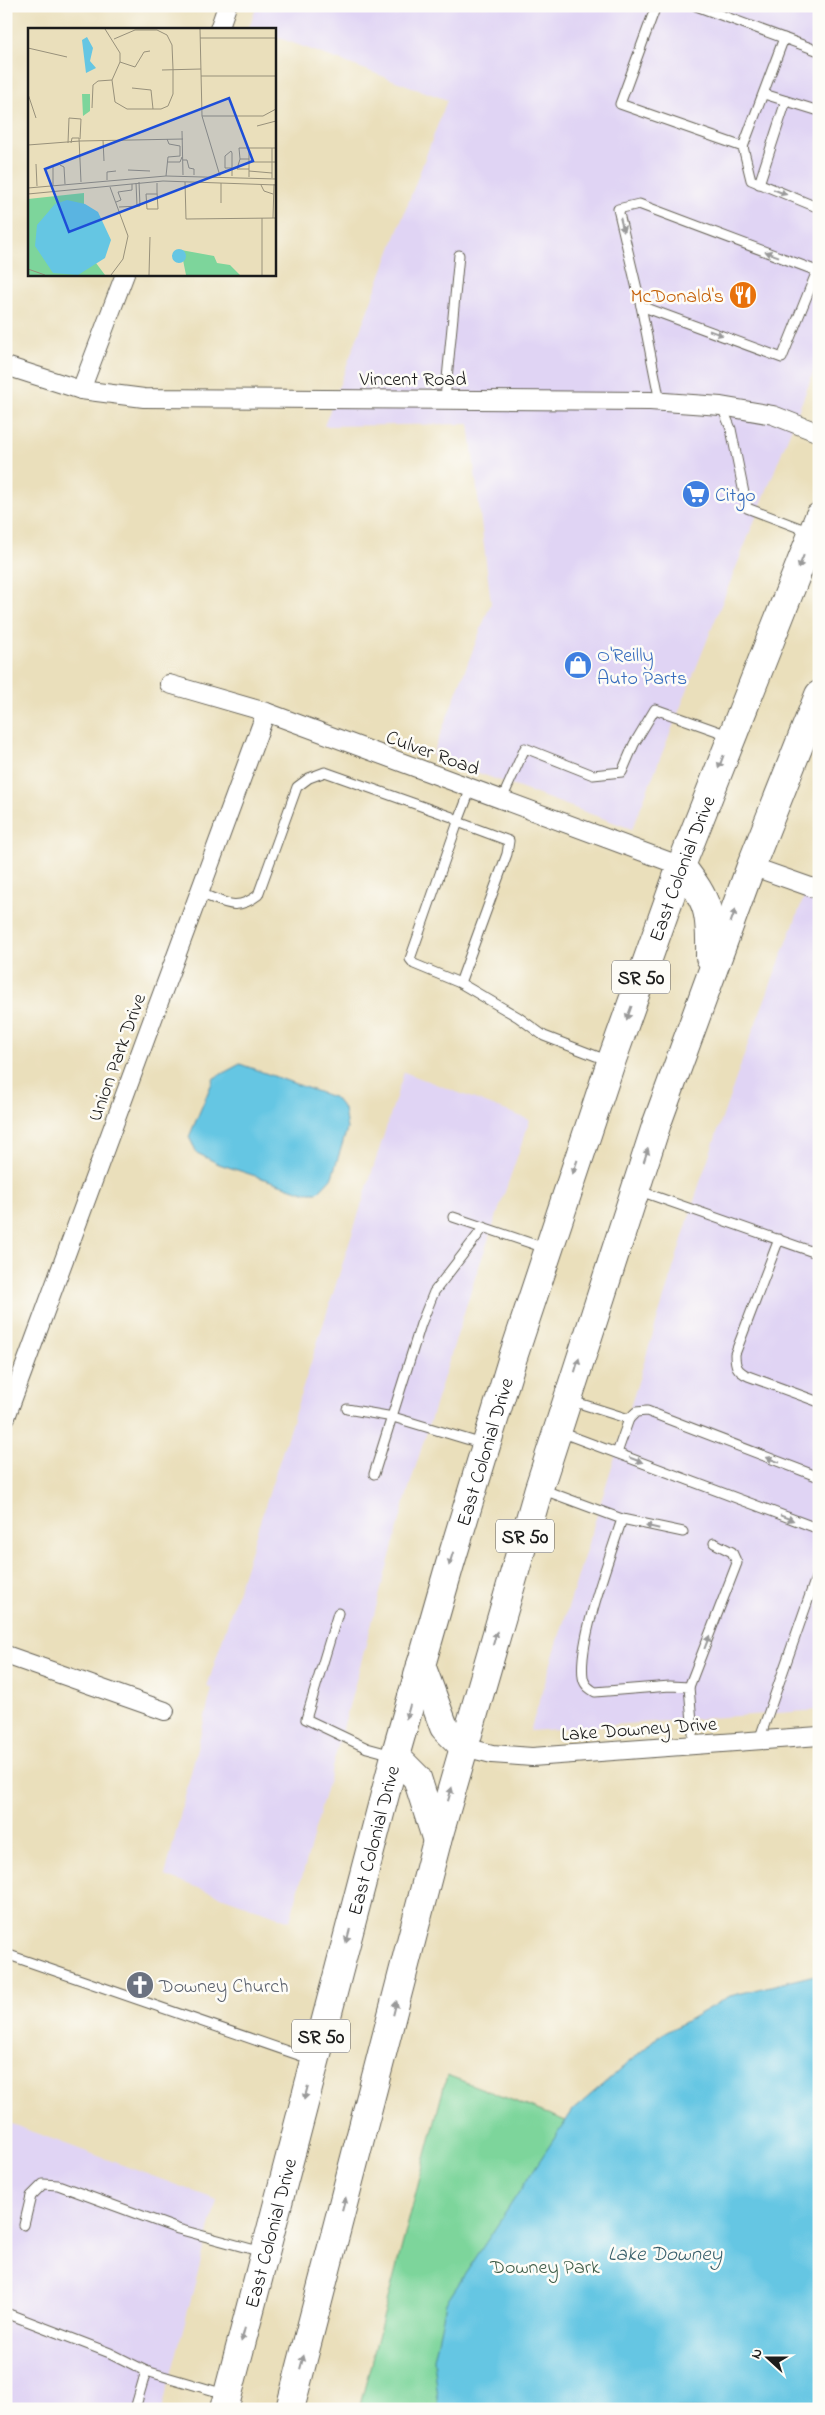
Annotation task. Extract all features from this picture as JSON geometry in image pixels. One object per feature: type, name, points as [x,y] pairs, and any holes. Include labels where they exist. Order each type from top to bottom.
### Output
[{"type":"highway","name":"East Colonial Drive","points":[[231,2404],[264,2253],[395,1756],[486,1445],[548,1249],[611,1062],[681,866],[816,525]]},
{"type":"highway","name":"SR 50","points":[[290,2409],[437,1841],[539,1488],[635,1189],[751,866],[819,695]]},
{"type":"highway","points":[[681,866],[700,890],[711,921],[710,979]]},
{"type":"highway","points":[[421,1665],[444,1727],[464,1747]]},
{"type":"highway","points":[[395,1756],[417,1778],[437,1841]]},
{"type":"street","points":[[219,28],[227,6]]},
{"type":"street","points":[[81,390],[125,275]]},
{"type":"street","name":"Vincent Road","points":[[6,366],[81,390],[144,398],[660,402],[721,406],[773,415],[819,432]]},
{"type":"street","name":"Culver Road","points":[[169,684],[266,712],[681,866]]},
{"type":"street","name":"Union Park Drive","points":[[6,1417],[266,712]]},
{"type":"street","points":[[751,866],[819,890]]},
{"type":"street","points":[[6,1655],[164,1711]]},
{"type":"street","name":"Lake Downey Drive","points":[[464,1747],[492,1754],[532,1757],[819,1736]]},
{"type":"lane","points":[[656,6],[620,104],[742,147]]},
{"type":"lane","points":[[696,6],[819,51]]},
{"type":"lane","points":[[784,38],[742,147],[751,180],[819,208]]},
{"type":"lane","points":[[764,94],[819,111]]},
{"type":"lane","points":[[759,184],[786,101]]},
{"type":"lane","points":[[642,306],[782,358],[818,271],[639,204],[618,209],[642,306],[660,402]]},
{"type":"lane","points":[[446,400],[458,255]]},
{"type":"lane","points":[[721,406],[730,429],[747,508],[816,525]]},
{"type":"lane","points":[[502,799],[525,748],[593,775],[622,772],[634,744],[655,709],[731,736]]},
{"type":"lane","points":[[199,893],[234,906],[247,903],[258,894],[297,788],[309,778],[326,772],[452,817],[458,822],[509,841],[507,854],[460,983]]},
{"type":"lane","points":[[471,788],[410,959],[414,964],[460,983],[518,1017],[544,1036],[611,1062]]},
{"type":"lane","points":[[635,1189],[819,1254]]},
{"type":"lane","points":[[453,1217],[548,1249]]},
{"type":"lane","points":[[374,1474],[421,1324],[434,1292],[484,1227]]},
{"type":"lane","points":[[778,1239],[735,1354],[735,1362],[741,1372],[748,1376],[819,1402]]},
{"type":"lane","points":[[567,1399],[629,1419]]},
{"type":"lane","points":[[347,1409],[392,1417],[486,1445]]},
{"type":"lane","points":[[617,1453],[629,1419],[636,1412],[647,1412],[819,1477]]},
{"type":"lane","points":[[557,1431],[819,1530]]},
{"type":"lane","points":[[539,1488],[622,1519],[683,1532]]},
{"type":"lane","points":[[622,1519],[583,1654],[583,1679],[587,1687],[595,1692],[670,1686],[689,1688]]},
{"type":"lane","points":[[694,1745],[689,1688],[738,1563],[732,1552],[714,1543]]},
{"type":"lane","points":[[758,1740],[819,1569]]},
{"type":"lane","points":[[338,1613],[306,1719],[366,1748],[395,1756]]},
{"type":"lane","points":[[6,1954],[315,2060]]},
{"type":"lane","points":[[24,2225],[31,2196],[43,2184],[58,2185],[178,2229],[264,2253]]},
{"type":"lane","points":[[6,2313],[110,2353],[146,2371],[231,2404]]},
{"type":"lane","points":[[135,2409],[146,2371]]},
{"type":"shaded area","points":[[257,6],[819,6],[819,359],[632,829],[432,756],[491,603],[469,424],[324,426],[447,100],[275,36],[275,28],[249,27]]},
{"type":"shaded area","points":[[819,858],[819,1710],[530,1731],[699,1185],[749,1041]]},
{"type":"shaded area","points":[[404,1072],[530,1120],[475,1278],[408,1491],[290,1921],[165,1876],[212,1689],[207,1687]]},
{"type":"shaded area","points":[[6,2122],[217,2200],[162,2409],[6,2409]]},
{"type":"green space","name":"Lake Downey","points":[[447,2075],[819,2219],[819,2409],[359,2409]]},
{"type":"water","points":[[240,1064],[335,1098],[344,1109],[347,1129],[332,1177],[318,1192],[304,1192],[219,1164],[197,1153],[189,1137],[214,1078]]},
{"type":"water","name":"Lake Downey","points":[[819,1974],[819,2409],[439,2409],[434,2359],[446,2303],[573,2110],[658,2037],[730,1996]]},
{"type":"place","name":"McDonald's","points":[[743,295]]},
{"type":"place","name":"Citgo","points":[[696,494]]},
{"type":"place","name":"O'Reilly Auto Parts","points":[[578,665]]},
{"type":"place","name":"Downey Church","points":[[140,1985]]},
{"type":"park label","name":"Downey Park","points":[[545,2266]]}]
